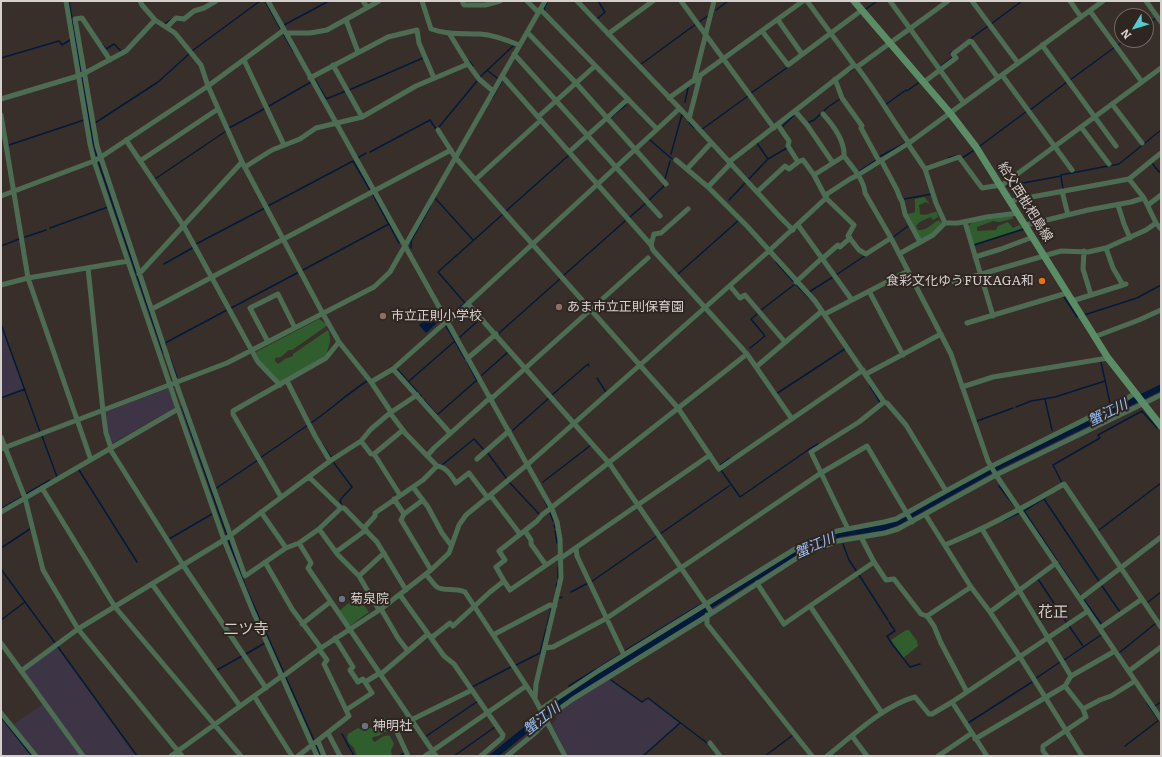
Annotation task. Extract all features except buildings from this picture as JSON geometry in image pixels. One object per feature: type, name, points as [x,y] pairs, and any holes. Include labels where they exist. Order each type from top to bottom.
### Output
[{"type":"main road","name":"給父西枇杷島線","points":[[854,1],[950,113],[976,147],[1026,225],[1094,337],[1108,358],[1161,426]]},
{"type":"street","points":[[66,1],[82,75]]},
{"type":"street","points":[[140,1],[155,20],[175,33],[201,65],[208,86],[244,164],[339,342],[371,382],[403,430],[427,456],[437,466],[446,469],[456,483],[469,473],[520,534]]},
{"type":"street","points":[[167,27],[176,18],[184,19],[216,1]]},
{"type":"street","points":[[268,1],[552,509],[558,528],[561,556],[561,578],[536,684],[536,699]]},
{"type":"street","points":[[363,1],[368,7]]},
{"type":"street","points":[[1,196],[98,159],[208,86],[285,32],[315,32],[327,30],[379,1]]},
{"type":"street","points":[[422,1],[432,29],[449,33],[481,34],[496,37],[519,45]]},
{"type":"street","points":[[462,1],[464,4],[482,5],[500,1]]},
{"type":"street","points":[[526,1],[539,10],[657,129]]},
{"type":"street","points":[[3,448],[227,363],[374,287],[390,272],[545,1]]},
{"type":"street","points":[[577,1],[758,192],[780,218],[793,230]]},
{"type":"street","points":[[608,34],[653,1]]},
{"type":"street","points":[[681,1],[724,59],[789,141],[788,146],[798,162]]},
{"type":"street","points":[[694,81],[714,1]]},
{"type":"street","points":[[669,98],[804,1]]},
{"type":"street","points":[[807,1],[870,85],[894,124],[926,169],[936,203],[945,223]]},
{"type":"street","points":[[890,1],[964,103]]},
{"type":"street","points":[[708,187],[730,163],[835,80],[948,1]]},
{"type":"street","points":[[972,1],[1018,63]]},
{"type":"street","points":[[1070,1],[1081,17]]},
{"type":"street","points":[[171,756],[284,676],[320,648],[380,609],[426,575],[447,556],[461,520],[574,424],[793,230],[826,198],[827,194],[908,144],[1103,1]]},
{"type":"street","points":[[1146,1],[1161,22]]},
{"type":"street","points":[[762,31],[788,65],[862,10]]},
{"type":"street","points":[[1090,11],[1142,82]]},
{"type":"street","points":[[110,60],[82,18],[76,19],[90,144],[98,159],[173,384],[252,609],[315,743],[324,756]]},
{"type":"street","points":[[1,99],[82,75],[126,51],[155,20]]},
{"type":"street","points":[[346,20],[358,52]]},
{"type":"street","points":[[778,20],[802,54]]},
{"type":"street","points":[[310,78],[388,37],[417,30],[419,43],[434,78]]},
{"type":"street","points":[[526,32],[576,83],[666,184]]},
{"type":"street","points":[[449,33],[479,79],[493,91]]},
{"type":"street","points":[[924,82],[956,58],[953,54],[972,42],[1072,170]]},
{"type":"street","points":[[1042,45],[1116,146]]},
{"type":"street","points":[[514,54],[660,216]]},
{"type":"street","points":[[244,60],[284,145]]},
{"type":"street","points":[[136,275],[244,164],[300,139],[316,128],[362,117],[416,86],[468,64]]},
{"type":"street","points":[[333,65],[362,117]]},
{"type":"street","points":[[476,180],[540,119],[557,100],[595,66]]},
{"type":"street","points":[[926,169],[959,157],[982,188],[1001,185],[1161,68]]},
{"type":"street","points":[[502,76],[651,245],[653,250],[747,354],[792,419]]},
{"type":"street","points":[[689,119],[700,76]]},
{"type":"street","points":[[835,80],[842,98],[862,126],[861,128],[897,190],[902,201],[905,214],[920,242]]},
{"type":"street","points":[[569,152],[628,99]]},
{"type":"street","points":[[1112,104],[1142,143]]},
{"type":"street","points":[[140,161],[218,109]]},
{"type":"street","points":[[371,382],[393,368],[468,304],[679,109]]},
{"type":"street","points":[[795,111],[807,125],[833,163]]},
{"type":"street","points":[[823,114],[834,127],[839,137],[844,156],[864,186],[865,193],[891,238],[951,354],[988,461],[1161,720]]},
{"type":"street","points":[[1,115],[28,278],[91,460]]},
{"type":"street","points":[[1081,127],[1109,164]]},
{"type":"street","points":[[438,130],[455,157],[678,408],[719,469],[792,419],[865,372],[903,355],[941,334]]},
{"type":"street","points":[[126,140],[183,225],[258,362],[280,385]]},
{"type":"street","points":[[687,169],[711,143]]},
{"type":"street","points":[[152,309],[451,150]]},
{"type":"street","points":[[1010,201],[1129,179],[1161,153]]},
{"type":"street","points":[[814,175],[844,156]]},
{"type":"street","points":[[98,159],[128,261],[152,309],[173,384],[178,408],[227,538],[245,576],[286,548],[299,543],[319,529],[341,508]]},
{"type":"street","points":[[676,160],[708,187],[770,250],[796,282],[824,312],[884,402],[887,403],[906,425],[946,491]]},
{"type":"street","points":[[758,192],[785,166],[789,169],[803,160],[814,175],[826,198],[854,225],[848,236],[859,250],[866,254],[891,238]]},
{"type":"street","points":[[1129,179],[1144,198],[1156,223],[1161,229]]},
{"type":"street","points":[[1062,191],[1068,215]]},
{"type":"street","points":[[1148,205],[1161,195]]},
{"type":"street","points":[[1026,225],[1144,198]]},
{"type":"street","points":[[1118,205],[1130,238]]},
{"type":"street","points":[[651,245],[654,234],[661,233],[688,209]]},
{"type":"street","points":[[899,254],[937,232],[945,223],[958,223],[1018,213]]},
{"type":"street","points":[[965,222],[993,316]]},
{"type":"street","points":[[954,282],[1061,251],[1084,252],[1106,248],[1130,238],[1156,223]]},
{"type":"street","points":[[798,225],[852,300]]},
{"type":"street","points":[[975,256],[1001,249],[1032,237]]},
{"type":"street","points":[[796,282],[838,245],[840,247],[850,238]]},
{"type":"street","points":[[1072,301],[1124,285],[1112,268],[1106,248]]},
{"type":"street","points":[[1084,252],[1083,269],[1091,295]]},
{"type":"street","points":[[427,456],[450,433],[648,258]]},
{"type":"street","points":[[1,285],[28,278],[128,261]]},
{"type":"street","points":[[88,268],[102,411],[106,433],[111,448],[183,565],[266,688]]},
{"type":"street","points":[[756,367],[785,342],[824,312],[852,300],[908,271]]},
{"type":"street","points":[[730,286],[740,298],[745,295],[785,342]]},
{"type":"street","points":[[869,291],[903,355]]},
{"type":"street","points":[[967,323],[1067,293]]},
{"type":"street","points":[[268,342],[250,308],[278,294],[295,328]]},
{"type":"street","points":[[468,304],[609,463],[706,604],[710,613],[707,624],[812,756]]},
{"type":"street","points":[[1094,337],[1161,310]]},
{"type":"street","points":[[468,358],[496,334]]},
{"type":"street","points":[[282,497],[233,414],[233,411],[326,358],[339,342]]},
{"type":"street","points":[[710,455],[576,548],[546,565],[510,590],[496,567],[505,560],[499,551],[525,531],[542,515],[552,509],[747,354]]},
{"type":"street","points":[[962,387],[992,378],[1108,358]]},
{"type":"street","points":[[393,368],[450,433]]},
{"type":"street","points":[[287,381],[315,436],[330,461]]},
{"type":"street","points":[[542,710],[624,655],[795,549],[837,531],[884,522],[907,514],[992,466],[1135,393]]},
{"type":"street","points":[[21,670],[78,629],[227,538],[330,461],[361,440],[371,429],[417,395]]},
{"type":"street","points":[[507,756],[535,733],[551,715],[573,699],[800,556],[838,540],[885,533],[898,529],[996,475],[1161,395]]},
{"type":"street","points":[[848,528],[811,452],[859,422],[884,402]]},
{"type":"street","points":[[1,512],[178,408]]},
{"type":"street","points":[[374,454],[403,430]]},
{"type":"street","points":[[477,459],[509,431]]},
{"type":"street","points":[[1,437],[3,448],[25,498],[43,570],[78,629],[182,756]]},
{"type":"street","points":[[361,440],[371,454],[374,454],[400,495]]},
{"type":"street","points":[[545,648],[553,647],[607,618],[821,472],[867,446],[911,521]]},
{"type":"street","points":[[336,552],[365,529],[376,516],[375,513],[423,480],[437,466]]},
{"type":"street","points":[[309,477],[341,508],[344,508],[377,542],[406,590]]},
{"type":"street","points":[[945,545],[1020,510],[1064,484],[1161,627]]},
{"type":"street","points":[[414,486],[442,534],[451,545]]},
{"type":"street","points":[[42,488],[115,607],[241,756]]},
{"type":"street","points":[[394,499],[404,514]]},
{"type":"street","points":[[423,500],[404,514],[401,520],[431,570]]},
{"type":"street","points":[[261,512],[286,548]]},
{"type":"street","points":[[925,514],[971,587],[990,612],[1020,658],[1082,756]]},
{"type":"street","points":[[319,529],[336,552],[359,576],[398,638],[408,651]]},
{"type":"street","points":[[982,529],[1071,676]]},
{"type":"street","points":[[525,531],[531,540],[531,544],[546,565]]},
{"type":"street","points":[[861,537],[874,562],[886,580],[894,579],[921,614],[927,616],[934,626],[941,643],[967,692]]},
{"type":"street","points":[[1080,599],[1161,538]]},
{"type":"street","points":[[299,543],[311,563],[308,568],[436,756]]},
{"type":"street","points":[[576,548],[577,556],[624,655]]},
{"type":"street","points":[[359,576],[384,553]]},
{"type":"street","points":[[265,562],[292,609],[327,660],[324,664],[349,716],[298,756]]},
{"type":"street","points":[[757,583],[784,624],[874,562]]},
{"type":"street","points":[[990,612],[1056,563]]},
{"type":"street","points":[[426,575],[437,587],[442,589],[459,589],[465,592],[536,699],[565,756]]},
{"type":"street","points":[[365,682],[381,674],[408,651],[429,636],[450,624],[452,626],[504,581]]},
{"type":"street","points":[[152,584],[240,706]]},
{"type":"street","points":[[927,616],[971,587]]},
{"type":"street","points":[[400,594],[444,656],[454,664],[503,735],[502,738],[481,756]]},
{"type":"street","points":[[1100,628],[1142,599]]},
{"type":"street","points":[[302,624],[330,602]]},
{"type":"street","points":[[493,635],[550,605],[555,606]]},
{"type":"street","points":[[810,606],[882,713]]},
{"type":"street","points":[[827,756],[882,713],[906,699],[915,697],[929,714],[952,702],[1020,658],[1088,611]]},
{"type":"street","points":[[335,638],[353,667],[350,670],[358,682],[363,679],[372,693],[346,710]]},
{"type":"street","points":[[1,643],[83,756]]},
{"type":"street","points":[[1129,671],[1161,647]]},
{"type":"street","points":[[975,738],[1066,686],[1071,676],[1115,651]]},
{"type":"street","points":[[1084,709],[1111,696],[1135,681]]},
{"type":"street","points":[[425,756],[526,686]]},
{"type":"street","points":[[1047,756],[1043,751],[1043,746],[1086,718],[1084,709],[1066,686]]},
{"type":"street","points":[[408,756],[396,730],[411,720],[472,690]]},
{"type":"street","points":[[254,696],[292,756]]},
{"type":"street","points":[[952,702],[986,756]]},
{"type":"street","points":[[1,713],[36,756]]},
{"type":"street","points":[[328,733],[340,756]]},
{"type":"street","points":[[938,756],[972,733]]},
{"type":"street","points":[[852,736],[867,756]]},
{"type":"street","points":[[315,743],[317,756]]},
{"type":"street","points":[[710,744],[720,756]]},
{"type":"shaded area","points":[[1,327],[24,389],[1,397]]},
{"type":"shaded area","points":[[169,388],[176,407],[111,444],[108,433],[106,412]]},
{"type":"shaded area","points":[[56,646],[136,756],[86,756],[24,671]]},
{"type":"shaded area","points":[[608,679],[642,703],[648,698],[679,723],[642,756],[568,756],[552,725],[557,719],[555,716]]},
{"type":"shaded area","points":[[43,704],[80,756],[39,756],[13,725]]},
{"type":"shaded area","points":[[1,718],[31,756],[1,756]]},
{"type":"green space","points":[[924,197],[930,204],[926,202],[919,205],[920,214],[925,215],[937,212],[938,217],[933,220],[931,217],[921,221],[916,226],[918,230],[927,228],[939,220],[942,223],[934,232],[920,240],[908,214],[915,212],[915,199]]},
{"type":"green space","points":[[1014,215],[1012,219],[999,222],[993,221],[977,227],[977,231],[996,230],[998,226],[1008,222],[1013,228],[1019,225],[1022,228],[1021,229],[974,244],[969,229],[972,222]]},
{"type":"green space","points":[[319,319],[328,325],[292,350],[289,350],[281,357],[275,358],[275,361],[278,364],[293,356],[293,354],[328,330],[330,339],[326,355],[280,382],[260,361],[256,352]]},
{"type":"green space","points":[[351,601],[354,606],[357,605],[359,607],[363,604],[369,612],[349,625],[339,611]]},
{"type":"green space","points":[[906,630],[909,630],[917,641],[918,646],[903,658],[891,640]]},
{"type":"green space","points":[[385,718],[390,729],[378,736],[373,737],[372,739],[374,742],[383,736],[390,736],[394,744],[391,750],[392,756],[357,756],[354,748],[348,742],[348,734],[358,728],[364,731],[367,730]]},
{"type":"water","points":[[432,313],[439,321],[426,333],[419,325]]},
{"type":"water","name":"蟹江川","points":[[1161,384],[1161,391],[996,471],[899,525],[886,530],[840,537],[799,554],[712,608],[709,612],[548,716],[499,756],[488,756],[564,695],[796,550],[838,533],[885,524],[990,468]]},
{"type":"waterway","points":[[69,1],[81,73]]},
{"type":"waterway","points":[[192,51],[260,1]]},
{"type":"waterway","points":[[265,1],[280,28]]},
{"type":"waterway","points":[[284,25],[329,1]]},
{"type":"waterway","points":[[597,19],[605,12],[598,1]]},
{"type":"waterway","points":[[716,10],[728,1]]},
{"type":"waterway","points":[[866,9],[877,1]]},
{"type":"waterway","points":[[991,24],[1022,1]]},
{"type":"waterway","points":[[545,10],[544,9],[547,3]]},
{"type":"waterway","points":[[699,22],[709,15]]},
{"type":"waterway","points":[[164,24],[171,20]]},
{"type":"waterway","points":[[640,65],[696,24]]},
{"type":"waterway","points":[[970,39],[988,26]]},
{"type":"waterway","points":[[284,35],[293,51]]},
{"type":"waterway","points":[[1,58],[59,41],[62,45],[70,40]]},
{"type":"waterway","points":[[102,44],[106,49],[114,44],[121,51]]},
{"type":"waterway","points":[[480,77],[513,46]]},
{"type":"waterway","points":[[1070,80],[1114,48]]},
{"type":"waterway","points":[[941,66],[953,57],[950,53],[952,52]]},
{"type":"waterway","points":[[95,123],[158,82],[189,54]]},
{"type":"waterway","points":[[349,90],[423,58]]},
{"type":"waterway","points":[[469,61],[473,66]]},
{"type":"waterway","points":[[751,93],[788,67]]},
{"type":"waterway","points":[[849,72],[854,68]]},
{"type":"waterway","points":[[488,71],[497,78]]},
{"type":"waterway","points":[[82,76],[94,148],[97,157]]},
{"type":"waterway","points":[[492,98],[503,79]]},
{"type":"waterway","points":[[315,80],[326,99],[346,91]]},
{"type":"waterway","points":[[439,127],[477,81]]},
{"type":"waterway","points":[[269,106],[311,82]]},
{"type":"waterway","points":[[1030,110],[1067,82]]},
{"type":"waterway","points":[[886,106],[885,105],[918,83]]},
{"type":"waterway","points":[[685,102],[688,88]]},
{"type":"waterway","points":[[701,130],[748,96]]},
{"type":"waterway","points":[[807,123],[814,120],[828,107],[840,99]]},
{"type":"waterway","points":[[611,117],[626,105]]},
{"type":"waterway","points":[[229,128],[264,109]]},
{"type":"waterway","points":[[980,146],[1027,111]]},
{"type":"waterway","points":[[671,154],[682,114],[683,116]]},
{"type":"waterway","points":[[782,127],[793,116]]},
{"type":"waterway","points":[[9,145],[84,120]]},
{"type":"waterway","points":[[370,152],[430,120],[436,129]]},
{"type":"waterway","points":[[688,121],[694,128]]},
{"type":"waterway","points":[[1061,176],[1119,164],[1161,130]]},
{"type":"waterway","points":[[155,179],[226,131]]},
{"type":"waterway","points":[[650,140],[672,159]]},
{"type":"waterway","points":[[757,143],[768,159]]},
{"type":"waterway","points":[[879,157],[905,143]]},
{"type":"waterway","points":[[748,180],[768,159],[787,148]]},
{"type":"waterway","points":[[962,158],[973,151]]},
{"type":"waterway","points":[[358,158],[366,153]]},
{"type":"waterway","points":[[506,211],[569,155]]},
{"type":"waterway","points":[[948,158],[959,155]]},
{"type":"waterway","points":[[858,172],[876,160]]},
{"type":"waterway","points":[[98,161],[163,352]]},
{"type":"waterway","points":[[268,206],[353,161],[370,190]]},
{"type":"waterway","points":[[665,179],[670,161]]},
{"type":"waterway","points":[[1152,163],[1159,172],[1161,170]]},
{"type":"waterway","points":[[1007,186],[1061,176],[1063,189]]},
{"type":"waterway","points":[[729,200],[746,182]]},
{"type":"waterway","points":[[649,200],[663,187],[664,184]]},
{"type":"waterway","points":[[904,199],[932,194]]},
{"type":"waterway","points":[[373,195],[399,243]]},
{"type":"waterway","points":[[435,198],[473,240]]},
{"type":"waterway","points":[[630,217],[646,203]]},
{"type":"waterway","points":[[50,228],[108,207]]},
{"type":"waterway","points":[[411,248],[411,241],[430,207]]},
{"type":"waterway","points":[[196,244],[265,208]]},
{"type":"waterway","points":[[450,316],[465,303],[438,272],[503,214]]},
{"type":"waterway","points":[[678,274],[739,220]]},
{"type":"waterway","points":[[563,276],[625,221]]},
{"type":"waterway","points":[[303,270],[389,224]]},
{"type":"waterway","points":[[892,238],[908,226]]},
{"type":"waterway","points":[[974,245],[1024,229]]},
{"type":"waterway","points":[[25,237],[46,230]]},
{"type":"waterway","points":[[1,246],[19,239]]},
{"type":"waterway","points":[[164,264],[194,247]]},
{"type":"waterway","points":[[836,275],[866,255]]},
{"type":"waterway","points":[[776,262],[809,298]]},
{"type":"waterway","points":[[231,308],[299,272]]},
{"type":"waterway","points":[[809,292],[833,277]]},
{"type":"waterway","points":[[498,334],[561,278]]},
{"type":"waterway","points":[[760,311],[795,284]]},
{"type":"waterway","points":[[1084,315],[1137,298],[1161,285]]},
{"type":"waterway","points":[[1064,297],[1077,317]]},
{"type":"waterway","points":[[166,345],[165,343],[227,310]]},
{"type":"waterway","points":[[750,348],[765,336],[751,319],[757,314]]},
{"type":"waterway","points":[[460,337],[480,319]]},
{"type":"waterway","points":[[1,324],[40,432]]},
{"type":"waterway","points":[[446,326],[465,359]]},
{"type":"waterway","points":[[408,382],[455,341]]},
{"type":"waterway","points":[[776,394],[845,349]]},
{"type":"waterway","points":[[482,375],[508,351]]},
{"type":"waterway","points":[[170,358],[177,377]]},
{"type":"waterway","points":[[467,362],[477,381]]},
{"type":"waterway","name":"蟹江川","points":[[1101,362],[1110,403]]},
{"type":"waterway","points":[[552,395],[588,364],[589,366]]},
{"type":"waterway","points":[[397,369],[421,396]]},
{"type":"waterway","points":[[597,378],[606,392]]},
{"type":"waterway","points":[[424,400],[437,415],[477,380]]},
{"type":"waterway","points":[[311,423],[367,381]]},
{"type":"waterway","points":[[1016,407],[1031,401],[1055,397],[1105,381]]},
{"type":"waterway","points":[[870,386],[880,402],[879,403]]},
{"type":"waterway","points":[[1,398],[25,389]]},
{"type":"waterway","points":[[513,430],[549,398]]},
{"type":"waterway","points":[[1045,399],[1052,430]]},
{"type":"waterway","points":[[182,407],[227,536]]},
{"type":"waterway","points":[[977,423],[977,421],[1013,408]]},
{"type":"waterway","name":"蟹江川","points":[[1062,483],[1053,465],[1100,438],[1098,435],[1142,411],[1157,428]]},
{"type":"waterway","points":[[260,458],[308,425]]},
{"type":"waterway","points":[[42,436],[57,477]]},
{"type":"waterway","points":[[442,465],[474,439],[484,450]]},
{"type":"waterway","points":[[322,444],[331,457]]},
{"type":"waterway","points":[[721,470],[740,497],[818,444]]},
{"type":"waterway","points":[[543,482],[591,445]]},
{"type":"waterway","points":[[487,452],[507,479]]},
{"type":"waterway","points":[[720,465],[730,458]]},
{"type":"waterway","points":[[215,489],[258,460]]},
{"type":"waterway","points":[[334,463],[352,487],[340,500],[341,504]]},
{"type":"waterway","points":[[79,470],[137,562]]},
{"type":"waterway","points":[[26,494],[50,480]]},
{"type":"waterway","points":[[510,483],[539,514]]},
{"type":"waterway","points":[[1099,530],[1161,483]]},
{"type":"waterway","points":[[660,534],[729,486]]},
{"type":"waterway","points":[[999,486],[1016,508]]},
{"type":"waterway","points":[[1049,495],[1024,511],[1080,595]]},
{"type":"waterway","points":[[1,509],[22,497]]},
{"type":"waterway","points":[[544,499],[548,508]]},
{"type":"waterway","points":[[1044,499],[1099,581]]},
{"type":"waterway","points":[[550,513],[553,521]]},
{"type":"waterway","points":[[1004,520],[1019,513]]},
{"type":"waterway","points":[[169,539],[212,514]]},
{"type":"waterway","points":[[1,548],[30,529]]},
{"type":"waterway","points":[[555,531],[557,543]]},
{"type":"waterway","points":[[591,582],[657,536]]},
{"type":"waterway","points":[[228,539],[246,588],[321,756]]},
{"type":"waterway","name":"蟹江川","points":[[843,544],[849,560],[857,572]]},
{"type":"waterway","points":[[558,567],[558,578]]},
{"type":"waterway","points":[[1,569],[55,643]]},
{"type":"waterway","points":[[859,575],[888,620]]},
{"type":"waterway","points":[[1038,579],[1067,623]]},
{"type":"waterway","points":[[556,587],[557,583]]},
{"type":"waterway","points":[[571,592],[588,583]]},
{"type":"waterway","points":[[1102,586],[1120,612]]},
{"type":"waterway","points":[[1148,602],[1161,592]]},
{"type":"waterway","points":[[1084,600],[1102,625]]},
{"type":"waterway","points":[[1,620],[25,602]]},
{"type":"waterway","points":[[625,651],[703,603],[702,602]]},
{"type":"waterway","points":[[547,626],[551,609]]},
{"type":"waterway","points":[[889,622],[895,631],[887,636],[892,644],[910,667],[920,664]]},
{"type":"waterway","points":[[1119,653],[1156,623]]},
{"type":"waterway","points":[[1069,626],[1083,646]]},
{"type":"waterway","points":[[516,665],[540,653],[546,629]]},
{"type":"waterway","points":[[1064,660],[1101,635]]},
{"type":"waterway","points":[[246,654],[265,643]]},
{"type":"waterway","points":[[58,647],[137,756]]},
{"type":"waterway","points":[[569,686],[621,654]]},
{"type":"waterway","points":[[217,670],[242,656]]},
{"type":"waterway","points":[[1035,679],[1060,662]]},
{"type":"waterway","points":[[472,687],[511,667]]},
{"type":"waterway","points":[[611,680],[642,702],[648,698],[707,743]]},
{"type":"waterway","points":[[968,723],[1032,682]]},
{"type":"waterway","points":[[425,737],[478,701]]},
{"type":"waterway","points":[[1155,706],[1161,702]]},
{"type":"waterway","points":[[1125,746],[1159,720],[1147,703]]},
{"type":"waterway","points":[[1,717],[32,756]]},
{"type":"waterway","points":[[643,756],[680,723]]},
{"type":"waterway","points":[[454,756],[495,727]]},
{"type":"waterway","points":[[342,734],[354,756]]},
{"type":"waterway","points":[[765,756],[793,735]]},
{"type":"waterway","points":[[399,756],[404,753]]},
{"type":"place","name":"食彩文化ゆうFUKAGA和","points":[[1042,281]]},
{"type":"place","name":"あま市立正則保育園","points":[[559,307]]},
{"type":"place","name":"市立正則小学校","points":[[383,316]]},
{"type":"place","name":"菊泉院","points":[[342,599]]},
{"type":"place","name":"神明社","points":[[365,726]]},
{"type":"district","name":"花正","points":[[1053,613]]},
{"type":"district","name":"二ツ寺","points":[[246,630]]}]
